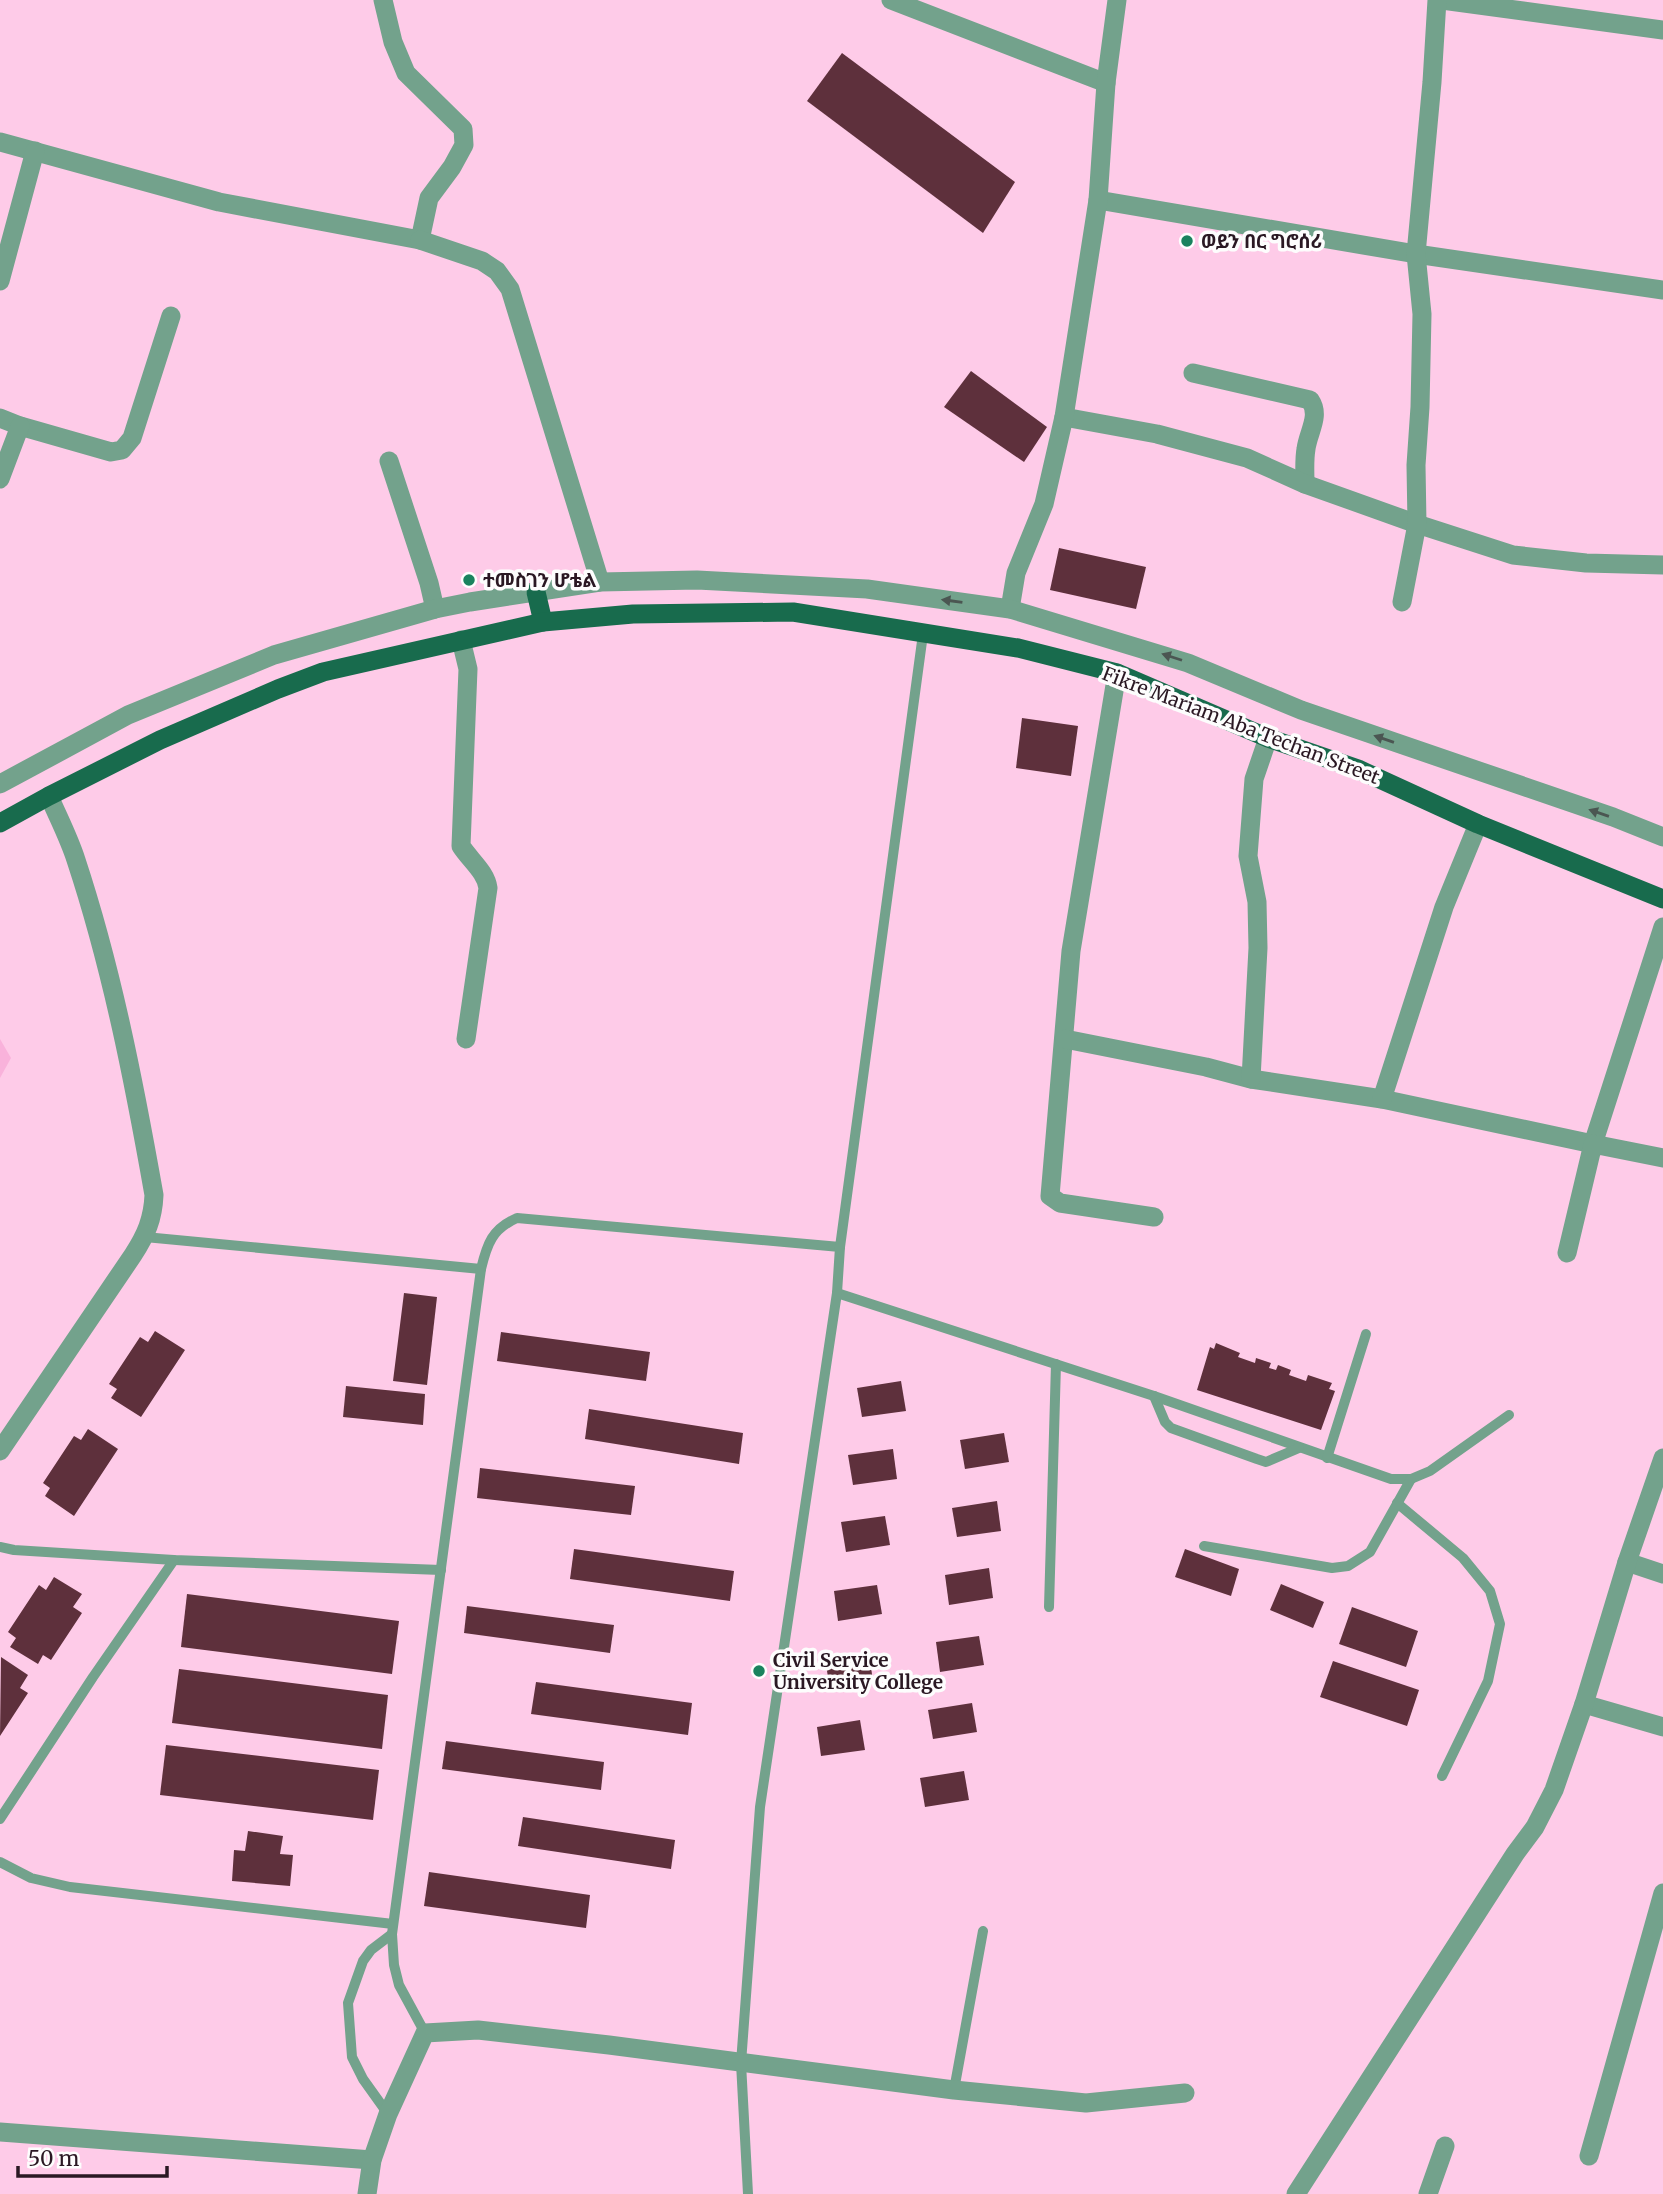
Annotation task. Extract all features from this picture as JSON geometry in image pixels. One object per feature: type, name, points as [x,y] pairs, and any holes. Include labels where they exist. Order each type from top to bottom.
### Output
[{"type":"main road","points":[[536,592],[543,622]]},
{"type":"main road","name":"Fikre Mariam Aba Techan Street","points":[[0,823],[160,740],[323,672],[543,622],[633,614],[793,612],[923,635],[1018,648],[1117,673],[1268,738],[1358,769],[1478,824],[1663,899]]},
{"type":"street","points":[[383,0],[393,42],[406,73],[463,129],[464,145],[453,167],[429,198],[420,240]]},
{"type":"street","points":[[891,0],[1106,83]]},
{"type":"street","points":[[1010,609],[1016,573],[1044,504],[1064,417],[1098,200],[1106,83],[1117,0]]},
{"type":"street","points":[[1402,601],[1417,524],[1416,465],[1422,314],[1416,254],[1439,0],[1663,30]]},
{"type":"street","points":[[0,142],[219,202],[420,240],[482,261],[497,271],[510,289],[600,582]]},
{"type":"street","points":[[0,281],[35,151]]},
{"type":"street","points":[[1098,200],[1416,254],[1663,290]]},
{"type":"street","points":[[0,418],[110,453],[122,450],[132,438],[171,316]]},
{"type":"street","points":[[1193,373],[1310,400],[1315,406],[1315,416],[1306,449],[1305,484]]},
{"type":"street","points":[[1064,417],[1157,434],[1247,458],[1305,484],[1513,555],[1586,563],[1663,565]]},
{"type":"street","points":[[0,479],[20,426]]},
{"type":"street","points":[[389,461],[435,609]]},
{"type":"street","points":[[0,784],[128,715],[274,655],[435,609],[600,582],[697,580],[867,589],[1010,609],[1188,663],[1301,710],[1613,817],[1663,837]]},
{"type":"street","points":[[461,639],[468,669],[461,846],[486,879],[488,888],[466,1039]]},
{"type":"street","points":[[1117,673],[1072,951],[1050,1196],[1060,1203],[1154,1217]]},
{"type":"street","points":[[1251,1079],[1258,948],[1257,902],[1248,856],[1254,779],[1268,738]]},
{"type":"street","points":[[0,1451],[145,1237],[153,1214],[154,1195],[128,1051],[76,858],[49,796]]},
{"type":"street","points":[[1382,1099],[1444,907],[1478,824]]},
{"type":"street","points":[[1567,1253],[1592,1144],[1663,927]]},
{"type":"street","points":[[1065,1039],[1206,1067],[1251,1079],[1382,1099],[1663,1158]]},
{"type":"street","points":[[1296,2194],[1535,1827],[1554,1790],[1663,1458]]},
{"type":"street","points":[[1627,1562],[1663,1574]]},
{"type":"street","points":[[1584,1704],[1663,1727]]},
{"type":"street","points":[[1589,2156],[1663,1893]]},
{"type":"street","points":[[367,2194],[372,2160],[388,2114],[425,2032],[478,2029],[954,2090],[1086,2103],[1185,2093]]},
{"type":"street","points":[[0,2132],[372,2160]]},
{"type":"street","points":[[1428,2194],[1444,2146]]},
{"type":"lane","points":[[748,2194],[741,2063],[760,1807],[837,1293],[840,1247],[923,635]]},
{"type":"lane","points":[[425,2032],[399,1985],[394,1965],[392,1929],[486,1245],[505,1223],[517,1218],[840,1247]]},
{"type":"lane","points":[[145,1237],[481,1269]]},
{"type":"lane","points":[[837,1293],[1154,1396],[1391,1479],[1411,1479],[1430,1471],[1509,1415]]},
{"type":"lane","points":[[1327,1458],[1366,1334]]},
{"type":"lane","points":[[1049,1607],[1056,1364]]},
{"type":"lane","points":[[1154,1396],[1165,1422],[1171,1428],[1257,1460],[1266,1462],[1299,1448]]},
{"type":"lane","points":[[1204,1546],[1332,1567],[1348,1566],[1370,1552],[1411,1479]]},
{"type":"lane","points":[[1397,1503],[1463,1558],[1477,1574],[1490,1591],[1500,1624],[1488,1681],[1442,1776]]},
{"type":"lane","points":[[0,1547],[174,1560],[441,1570]]},
{"type":"lane","points":[[0,1819],[174,1560]]},
{"type":"lane","points":[[0,1862],[31,1878],[71,1887],[392,1929]]},
{"type":"lane","points":[[388,2114],[363,2079],[352,2057],[348,2003],[363,1961],[392,1929]]},
{"type":"lane","points":[[954,2090],[983,1931]]},
{"type":"shaded area","points":[[0,1039],[11,1058],[0,1078]]},
{"type":"building","points":[[842,53],[1015,182],[983,233],[807,101]]},
{"type":"building","points":[[971,371],[1047,427],[1024,462],[944,407]]},
{"type":"building","points":[[1059,548],[1146,567],[1136,609],[1050,590]]},
{"type":"building","points":[[1022,718],[1078,726],[1071,776],[1016,768]]},
{"type":"building","points":[[404,1293],[437,1297],[427,1385],[393,1381]]},
{"type":"building","points":[[155,1331],[185,1350],[141,1417],[111,1398],[117,1389],[109,1384],[140,1337],[148,1342]]},
{"type":"building","points":[[501,1332],[650,1352],[646,1381],[497,1361]]},
{"type":"building","points":[[1216,1343],[1240,1353],[1238,1357],[1255,1363],[1256,1358],[1271,1363],[1269,1368],[1276,1370],[1278,1365],[1291,1370],[1289,1375],[1306,1381],[1308,1375],[1332,1383],[1329,1389],[1335,1391],[1321,1430],[1197,1390],[1210,1347],[1214,1349]]},
{"type":"building","points":[[901,1381],[906,1411],[862,1417],[857,1388]]},
{"type":"building","points":[[346,1386],[425,1394],[423,1425],[343,1417]]},
{"type":"building","points":[[589,1409],[743,1433],[739,1464],[585,1439]]},
{"type":"building","points":[[88,1429],[118,1449],[74,1516],[45,1496],[50,1488],[43,1483],[74,1436],[81,1440]]},
{"type":"building","points":[[1004,1433],[1009,1462],[965,1469],[960,1440]]},
{"type":"building","points":[[893,1449],[897,1479],[853,1485],[848,1455]]},
{"type":"building","points":[[480,1468],[635,1486],[631,1515],[477,1498]]},
{"type":"building","points":[[997,1501],[1001,1531],[957,1537],[952,1508]]},
{"type":"building","points":[[885,1516],[890,1545],[846,1552],[841,1522]]},
{"type":"building","points":[[574,1549],[734,1571],[730,1601],[570,1579]]},
{"type":"building","points":[[1185,1549],[1239,1569],[1231,1596],[1175,1577]]},
{"type":"building","points":[[989,1568],[993,1598],[949,1605],[945,1575]]},
{"type":"building","points":[[54,1577],[82,1594],[73,1607],[82,1613],[51,1660],[43,1655],[38,1664],[10,1647],[16,1638],[8,1632],[39,1585],[46,1590]]},
{"type":"building","points":[[1281,1584],[1324,1602],[1313,1628],[1270,1610]]},
{"type":"building","points":[[877,1585],[882,1614],[838,1621],[834,1591]]},
{"type":"building","points":[[187,1594],[399,1621],[392,1674],[181,1647]]},
{"type":"building","points":[[467,1606],[614,1625],[610,1653],[464,1633]]},
{"type":"building","points":[[1352,1607],[1418,1631],[1406,1667],[1339,1644]]},
{"type":"building","points":[[979,1636],[984,1665],[940,1672],[936,1642]]},
{"type":"building","points":[[869,1652],[873,1682],[830,1689],[825,1659]]},
{"type":"building","points":[[1,1657],[28,1675],[20,1688],[28,1693],[0,1736]]},
{"type":"building","points":[[1333,1661],[1419,1690],[1407,1726],[1320,1697]]},
{"type":"building","points":[[179,1669],[388,1695],[382,1749],[172,1723]]},
{"type":"building","points":[[536,1682],[692,1703],[688,1735],[531,1714]]},
{"type":"building","points":[[972,1703],[977,1732],[933,1739],[928,1710]]},
{"type":"building","points":[[860,1720],[865,1750],[821,1756],[817,1727]]},
{"type":"building","points":[[446,1741],[604,1762],[601,1790],[442,1769]]},
{"type":"building","points":[[166,1745],[379,1770],[373,1820],[160,1795]]},
{"type":"building","points":[[964,1771],[969,1800],[925,1807],[920,1778]]},
{"type":"building","points":[[523,1817],[675,1840],[671,1869],[518,1846]]},
{"type":"building","points":[[248,1831],[283,1836],[280,1854],[293,1855],[290,1886],[232,1881],[234,1850],[245,1851]]},
{"type":"building","points":[[429,1872],[590,1895],[586,1928],[424,1906]]},
{"type":"place","name":"ወይን በር ግሮሰሪ","points":[[1187,241]]},
{"type":"place","name":"ተመስገን ሆቴል","points":[[469,580]]},
{"type":"place","name":"Civil Service University College","points":[[759,1671]]}]
